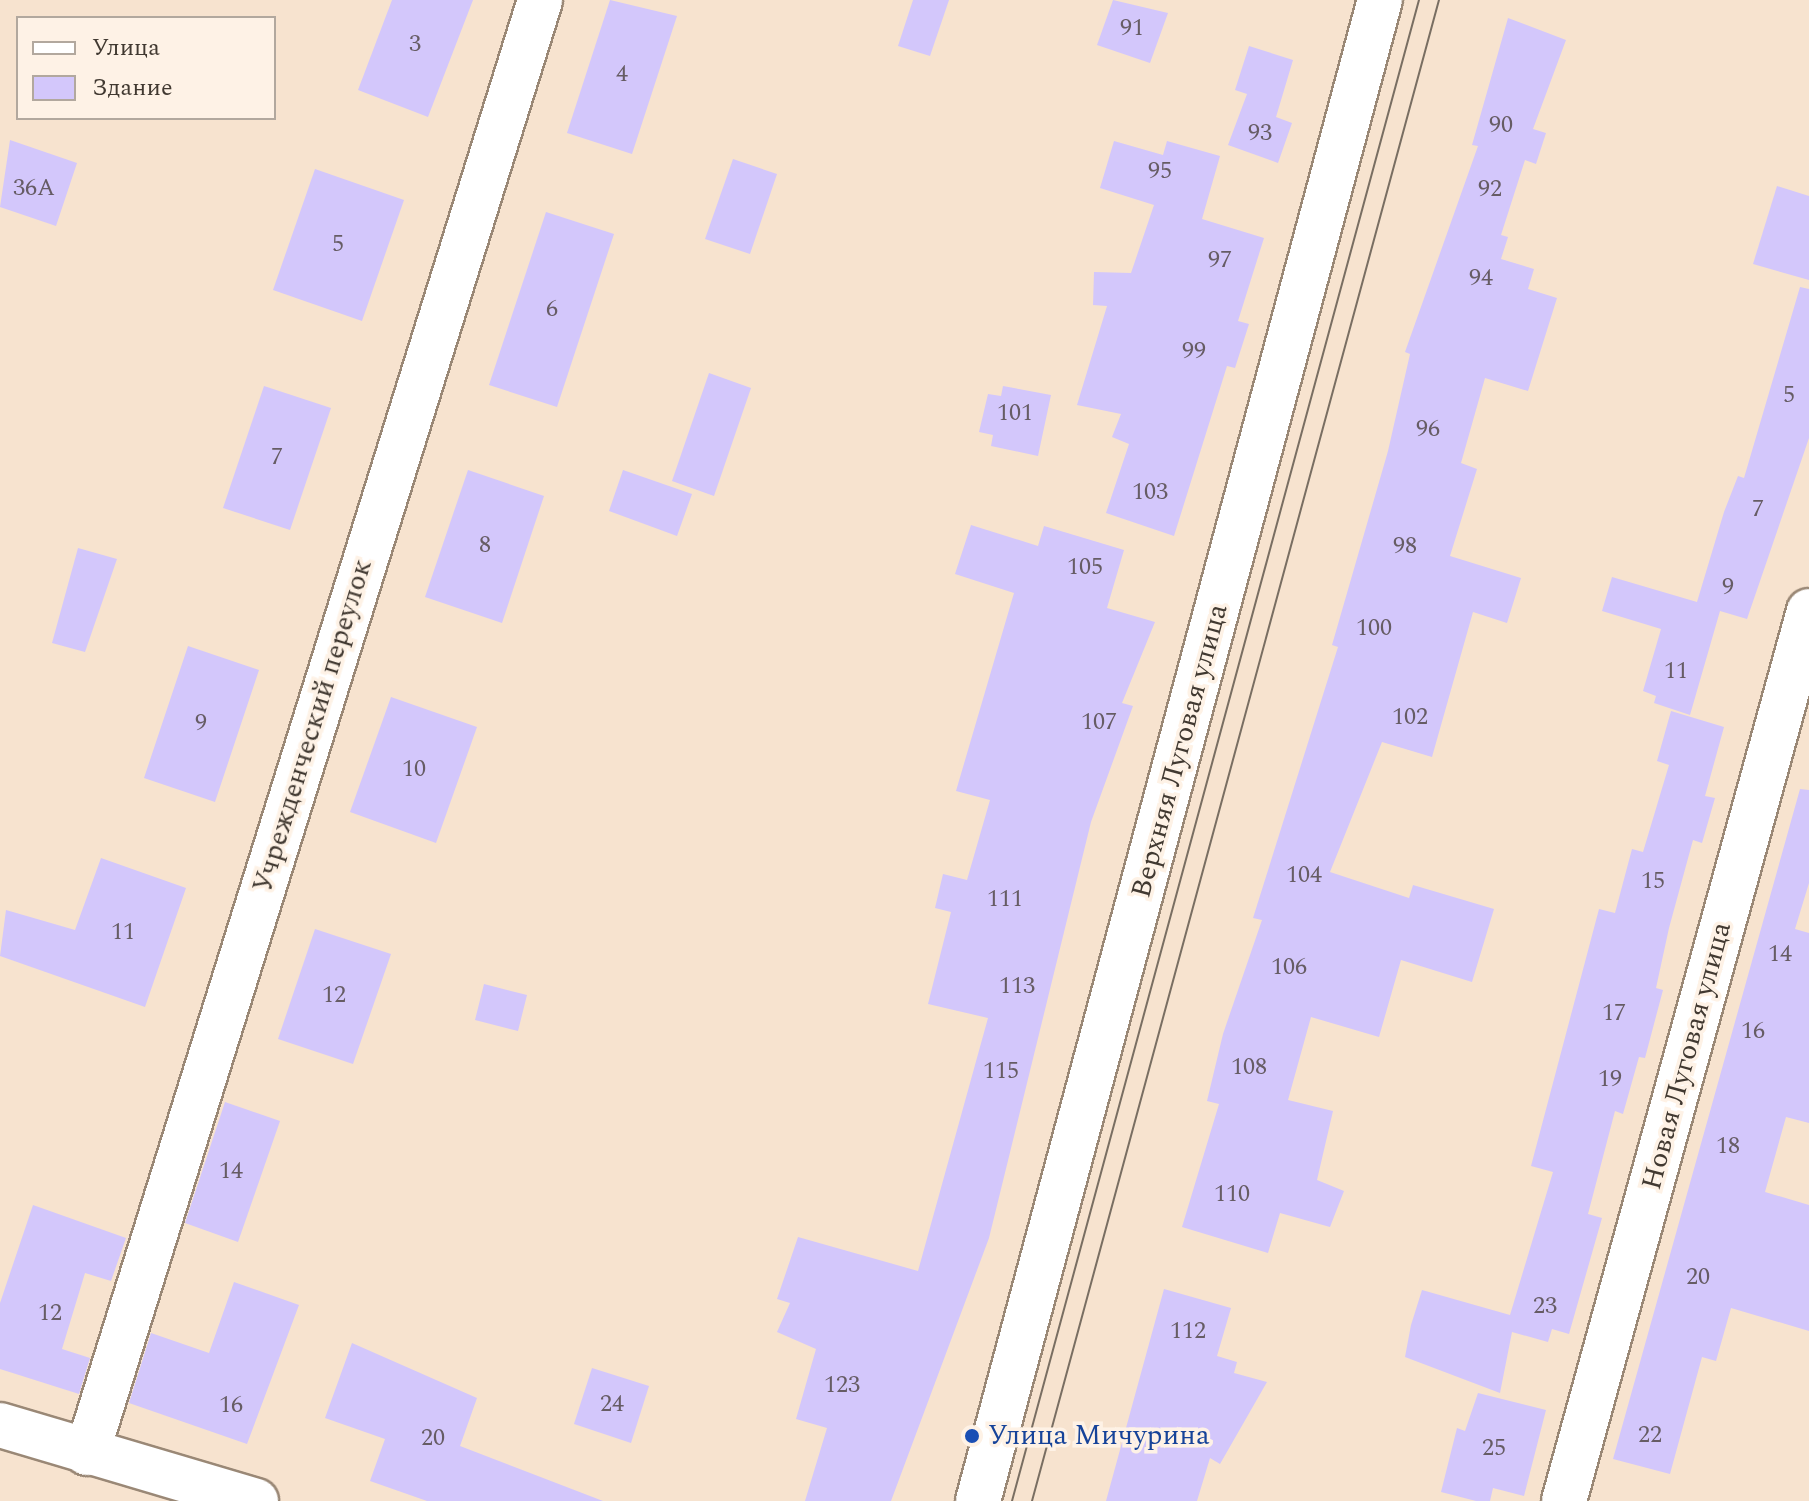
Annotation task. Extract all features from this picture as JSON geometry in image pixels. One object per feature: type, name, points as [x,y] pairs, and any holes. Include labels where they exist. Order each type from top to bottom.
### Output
[{"type":"street","name":"Учрежденческий переулок","points":[[87,1453],[540,0]]},
{"type":"street","name":"Верхняя Луговая улица","points":[[978,1501],[1380,0]]},
{"type":"street","name":"Новая Луговая улица","points":[[1564,1501],[1809,611]]},
{"type":"street","points":[[0,1425],[256,1501]]},
{"type":"building","points":[[392,0],[473,0],[428,117],[358,90]]},
{"type":"building","points":[[610,0],[677,16],[632,154],[567,133]]},
{"type":"building","points":[[913,0],[949,0],[930,56],[898,46]]},
{"type":"building","points":[[1113,0],[1168,13],[1150,63],[1097,45]]},
{"type":"building","points":[[1508,18],[1566,40],[1533,129],[1546,133],[1536,164],[1525,160],[1501,235],[1508,237],[1501,259],[1534,269],[1528,289],[1557,298],[1528,391],[1485,378],[1461,463],[1477,469],[1450,556],[1521,578],[1507,623],[1473,612],[1432,757],[1382,742],[1330,872],[1409,898],[1413,885],[1494,909],[1472,982],[1401,960],[1379,1037],[1311,1017],[1288,1100],[1333,1111],[1317,1180],[1344,1191],[1330,1227],[1280,1213],[1268,1253],[1182,1227],[1219,1104],[1207,1101],[1223,1034],[1262,920],[1253,918],[1338,647],[1332,645],[1388,451],[1410,354],[1405,352],[1478,146],[1472,145]]},
{"type":"building","points":[[1249,46],[1293,60],[1276,117],[1292,123],[1278,163],[1228,145],[1247,94],[1235,90]]},
{"type":"building","points":[[10,140],[77,163],[56,226],[0,207]]},
{"type":"building","points":[[1114,141],[1163,155],[1167,141],[1220,156],[1202,219],[1264,238],[1238,321],[1249,324],[1235,368],[1227,366],[1174,536],[1106,513],[1129,444],[1112,437],[1121,414],[1077,405],[1107,306],[1093,305],[1094,272],[1131,273],[1154,205],[1100,188]]},
{"type":"building","points":[[733,159],[777,174],[750,254],[705,239]]},
{"type":"building","points":[[315,169],[404,200],[362,321],[273,290]]},
{"type":"building","points":[[1777,186],[1809,196],[1809,280],[1753,264]]},
{"type":"building","points":[[546,212],[614,234],[557,407],[489,385]]},
{"type":"building","points":[[1800,287],[1809,289],[1809,438],[1747,619],[1720,611],[1690,715],[1654,703],[1656,696],[1643,691],[1661,629],[1602,611],[1612,577],[1697,602],[1724,512],[1738,476],[1744,478]]},
{"type":"building","points":[[709,373],[751,388],[714,496],[672,481]]},
{"type":"building","points":[[264,386],[331,408],[290,530],[223,508]]},
{"type":"building","points":[[1003,386],[1051,395],[1038,456],[991,446],[993,435],[979,432],[988,394],[1001,396]]},
{"type":"building","points":[[468,470],[544,496],[502,623],[425,597]]},
{"type":"building","points":[[623,470],[692,494],[677,536],[609,511]]},
{"type":"building","points":[[971,525],[1038,546],[1044,526],[1124,550],[1107,608],[1155,622],[1122,703],[1133,706],[1091,822],[989,1238],[891,1501],[805,1501],[827,1428],[796,1419],[816,1349],[777,1332],[790,1303],[777,1299],[798,1237],[918,1271],[988,1018],[928,1004],[951,912],[935,908],[943,874],[967,880],[990,800],[956,791],[1014,593],[955,574]]},
{"type":"building","points":[[78,548],[117,559],[85,652],[52,643]]},
{"type":"building","points":[[188,646],[259,670],[215,802],[144,778]]},
{"type":"building","points":[[391,697],[477,727],[436,843],[350,812]]},
{"type":"building","points":[[1671,711],[1724,727],[1705,796],[1715,798],[1702,843],[1693,840],[1669,928],[1656,988],[1663,990],[1645,1058],[1639,1057],[1623,1114],[1615,1111],[1588,1214],[1602,1218],[1569,1334],[1552,1329],[1548,1342],[1512,1332],[1500,1393],[1405,1357],[1411,1325],[1422,1290],[1510,1315],[1553,1172],[1531,1166],[1599,909],[1615,913],[1632,849],[1643,852],[1669,765],[1657,761]]},
{"type":"building","points":[[1800,789],[1809,790],[1809,883],[1795,929],[1809,933],[1809,1123],[1786,1117],[1765,1192],[1809,1205],[1809,1331],[1731,1308],[1716,1361],[1702,1357],[1670,1474],[1613,1459]]},
{"type":"building","points":[[101,858],[186,888],[145,1007],[0,956],[6,910],[75,930]]},
{"type":"building","points":[[315,929],[391,954],[353,1064],[278,1039]]},
{"type":"building","points":[[484,984],[527,995],[518,1031],[475,1020]]},
{"type":"building","points":[[225,1102],[280,1121],[238,1242],[185,1223]]},
{"type":"building","points":[[33,1205],[126,1238],[111,1281],[85,1273],[62,1349],[90,1358],[79,1394],[0,1369],[0,1303]]},
{"type":"building","points":[[234,1282],[299,1305],[247,1444],[129,1403],[151,1333],[209,1353]]},
{"type":"building","points":[[1164,1289],[1231,1308],[1217,1356],[1237,1362],[1234,1373],[1267,1382],[1220,1464],[1210,1458],[1197,1501],[1106,1501]]},
{"type":"building","points":[[352,1343],[477,1398],[460,1446],[603,1501],[427,1501],[370,1481],[385,1439],[325,1418]]},
{"type":"building","points":[[592,1368],[649,1386],[631,1443],[574,1424]]},
{"type":"building","points":[[1478,1393],[1546,1410],[1524,1496],[1493,1488],[1490,1501],[1476,1501],[1441,1492],[1457,1428],[1465,1431]]},
{"type":"tram line","points":[[1012,1501],[1419,0]]},
{"type":"tram line","points":[[1032,1501],[1439,0]]},
{"type":"place","name":"Улица Мичурина","points":[[972,1436]]}]
